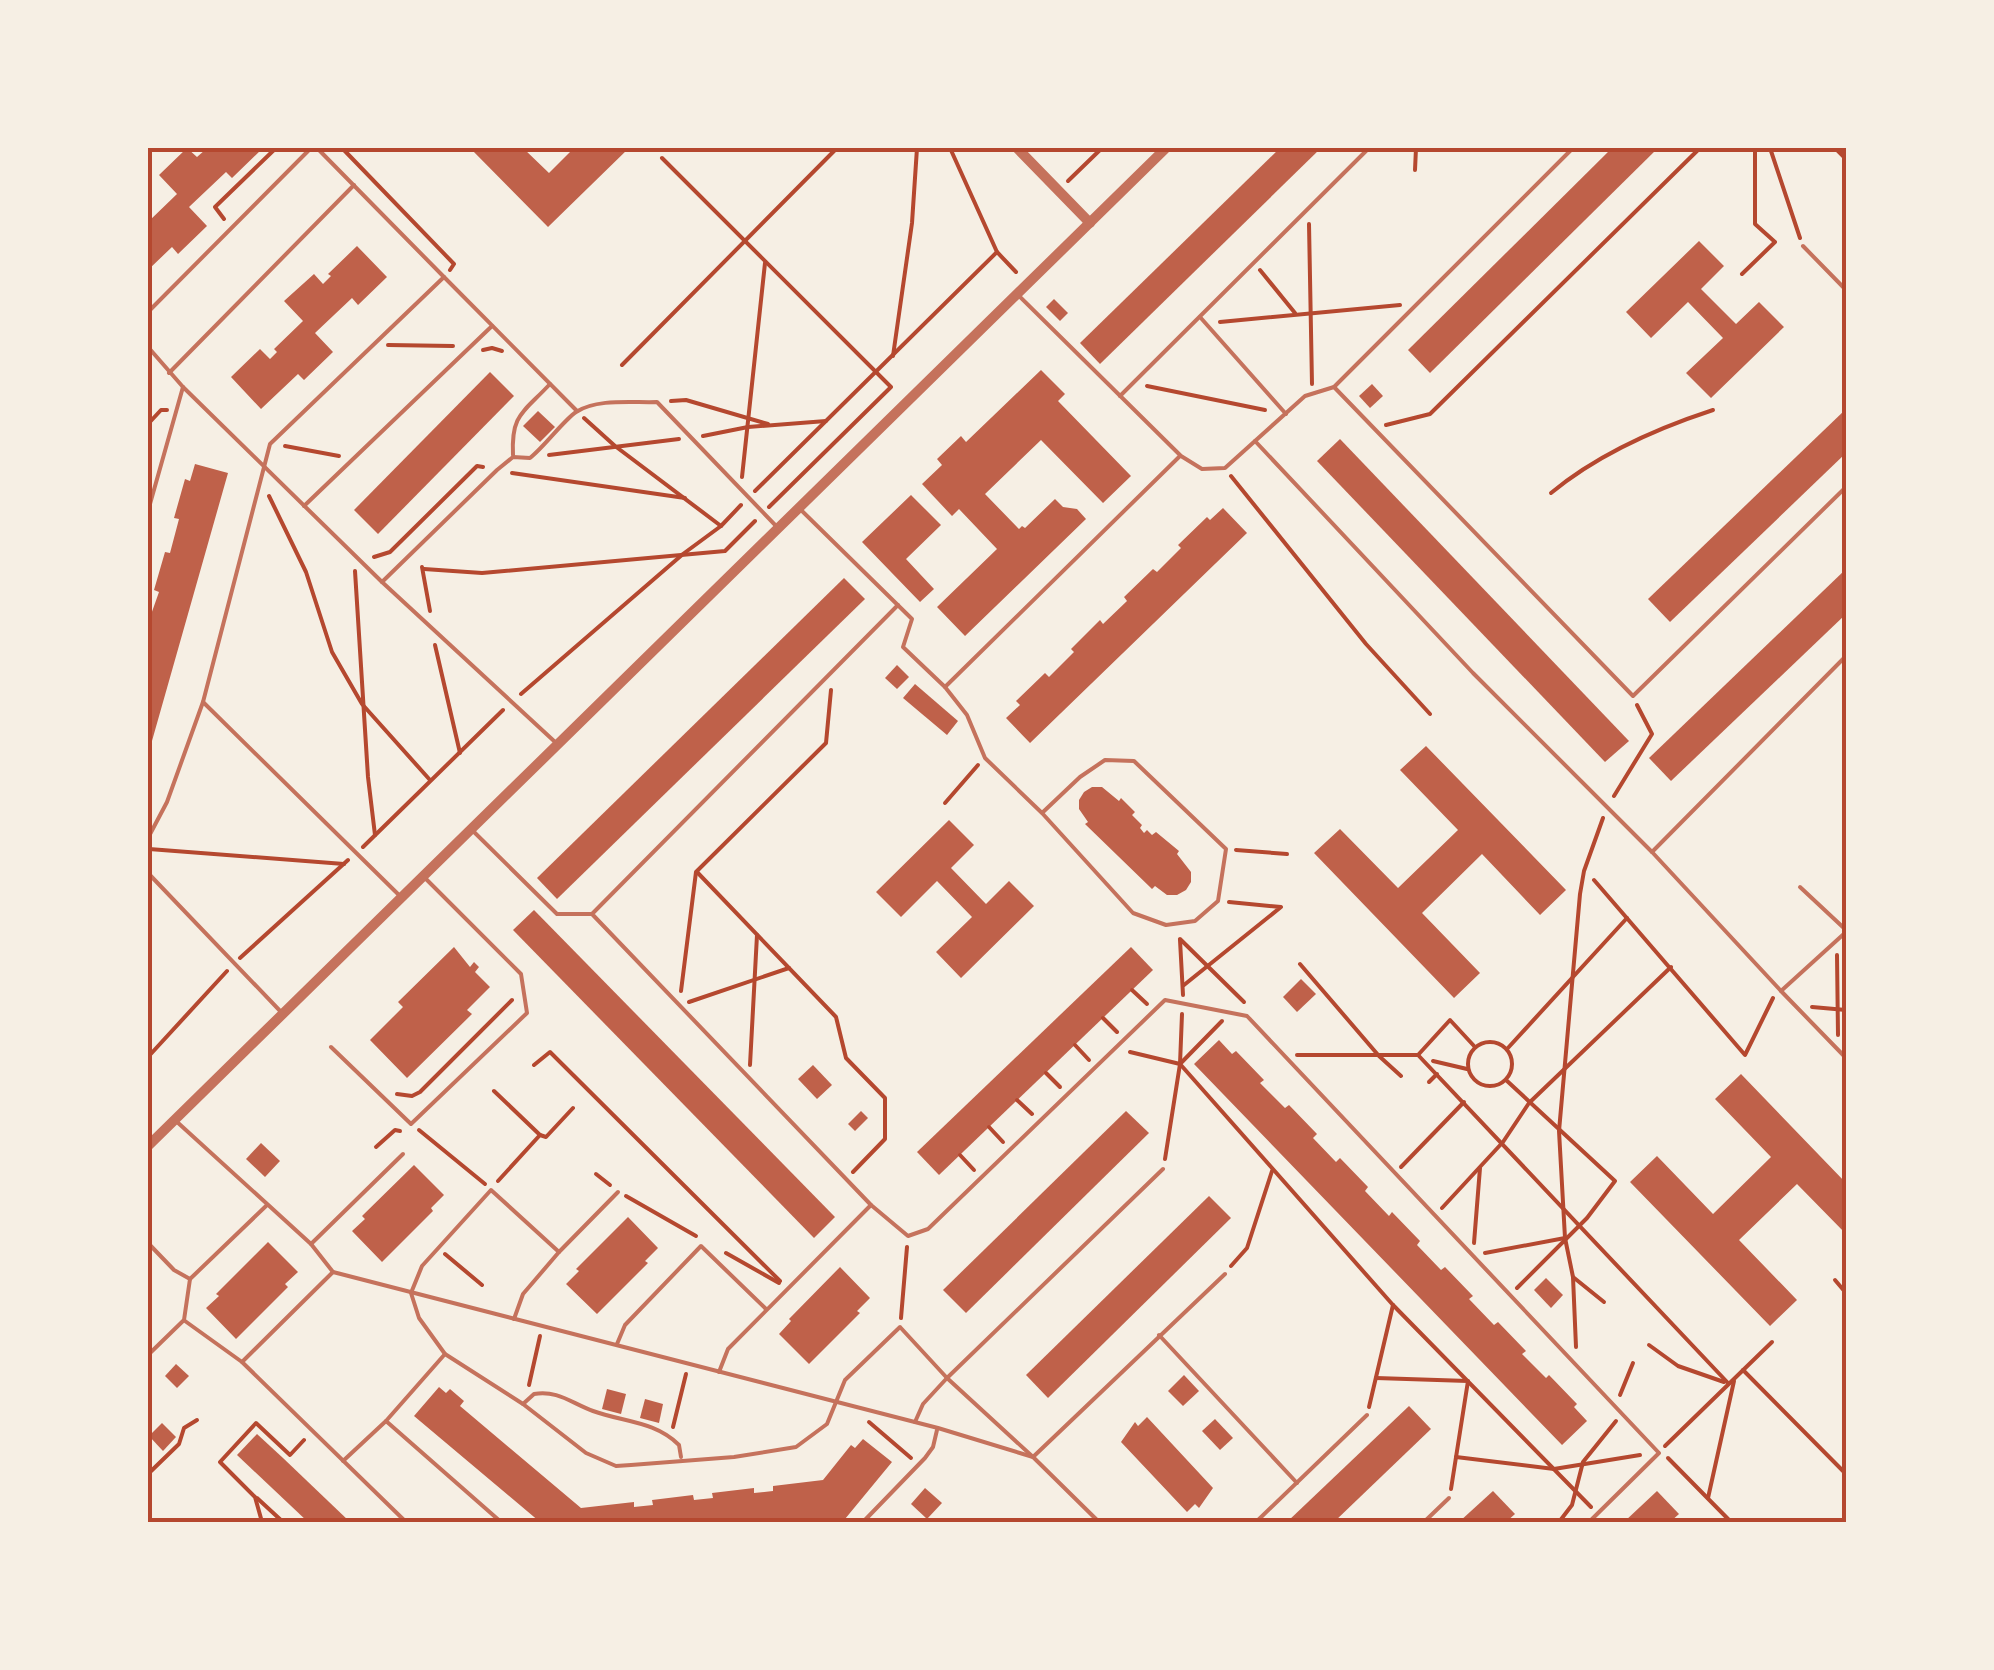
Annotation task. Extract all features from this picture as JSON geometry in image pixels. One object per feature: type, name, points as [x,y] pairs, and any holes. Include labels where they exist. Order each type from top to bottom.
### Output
[{"type":"street","points":[[1016,148],[1090,222]]},
{"type":"street","points":[[148,1146],[1166,148]]},
{"type":"lane","points":[[148,312],[314,148],[577,412]]},
{"type":"lane","points":[[1120,396],[1369,148]]},
{"type":"lane","points":[[1017,294],[1181,456],[1202,469],[1225,468],[1305,396],[1334,388],[1573,148]]},
{"type":"lane","points":[[170,373],[354,185]]},
{"type":"lane","points":[[1802,246],[1846,290]]},
{"type":"lane","points":[[148,838],[167,802],[203,702],[270,444],[444,277]]},
{"type":"lane","points":[[1200,317],[1286,414]]},
{"type":"lane","points":[[304,506],[492,326]]},
{"type":"lane","points":[[148,348],[182,388],[432,631],[558,744]]},
{"type":"lane","points":[[513,457],[512,430],[516,420],[550,384]]},
{"type":"lane","points":[[148,511],[182,388]]},
{"type":"lane","points":[[1334,388],[1633,696],[1846,487]]},
{"type":"lane","points":[[382,582],[497,470],[513,457],[530,458],[577,412],[600,404],[658,402],[778,529]]},
{"type":"lane","points":[[1256,441],[1473,673],[1652,852],[1846,1058]]},
{"type":"lane","points":[[945,688],[1181,456]]},
{"type":"lane","points":[[800,508],[912,619],[903,647],[967,715],[984,758],[1042,813],[1133,913],[1166,925],[1195,921],[1218,901],[1226,850],[1134,761],[1105,760],[1080,777],[1042,813]]},
{"type":"lane","points":[[472,829],[557,914],[592,914],[898,605]]},
{"type":"lane","points":[[1652,852],[1846,656]]},
{"type":"lane","points":[[203,702],[402,898]]},
{"type":"lane","points":[[148,874],[282,1014]]},
{"type":"lane","points":[[331,1047],[411,1124],[527,1013],[521,974],[424,876]]},
{"type":"lane","points":[[1781,991],[1846,931],[1800,888]]},
{"type":"lane","points":[[592,914],[846,1179],[908,1236],[928,1229],[1165,1000],[1247,1016],[1658,1453],[1589,1522]]},
{"type":"lane","points":[[174,1120],[310,1244],[333,1272],[938,1428],[1033,1457]]},
{"type":"lane","points":[[310,1244],[404,1154]]},
{"type":"lane","points":[[915,1422],[923,1404],[947,1378],[1163,1169]]},
{"type":"lane","points":[[559,1252],[491,1190],[422,1266],[411,1292],[419,1318],[445,1354],[523,1404],[596,1460],[616,1466],[734,1457],[796,1447],[827,1424],[845,1380],[900,1327],[947,1378],[1099,1522]]},
{"type":"lane","points":[[514,1319],[522,1294],[618,1192]]},
{"type":"lane","points":[[719,1372],[728,1349],[872,1205]]},
{"type":"lane","points":[[148,1355],[184,1320],[190,1279],[267,1206]]},
{"type":"lane","points":[[148,1242],[174,1270],[190,1279]]},
{"type":"lane","points":[[616,1346],[625,1326],[701,1246],[766,1309]]},
{"type":"lane","points":[[242,1362],[333,1272]]},
{"type":"lane","points":[[1033,1457],[1225,1274]]},
{"type":"lane","points":[[184,1320],[242,1362],[406,1522]]},
{"type":"lane","points":[[1159,1336],[1297,1483]]},
{"type":"lane","points":[[343,1461],[445,1354]]},
{"type":"lane","points":[[523,1404],[534,1394],[559,1394],[590,1410],[656,1428],[680,1446],[682,1459]]},
{"type":"lane","points":[[1256,1522],[1367,1415]]},
{"type":"lane","points":[[386,1420],[501,1522]]},
{"type":"lane","points":[[863,1522],[933,1447],[938,1428]]},
{"type":"lane","points":[[1424,1522],[1449,1498]]},
{"type":"path","points":[[232,228],[215,207],[276,148]]},
{"type":"path","points":[[342,148],[454,264],[444,277]]},
{"type":"path","points":[[622,365],[838,148]]},
{"type":"path","points":[[892,356],[912,223],[916,148]]},
{"type":"path","points":[[950,148],[997,252],[1016,272]]},
{"type":"path","points":[[1068,181],[1102,148]]},
{"type":"path","points":[[1415,170],[1416,148]]},
{"type":"path","points":[[1374,428],[1430,414],[1700,148]]},
{"type":"path","points":[[1742,274],[1775,242],[1755,224],[1754,148]]},
{"type":"path","points":[[1770,148],[1802,246]]},
{"type":"path","points":[[1835,148],[1846,159]]},
{"type":"path","points":[[408,556],[424,569],[482,574],[725,551],[891,387],[662,158]]},
{"type":"path","points":[[1309,208],[1312,394]]},
{"type":"path","points":[[148,1057],[234,963],[357,852],[511,702],[721,526],[997,252]]},
{"type":"path","points":[[741,489],[766,262]]},
{"type":"path","points":[[1254,263],[1296,315]]},
{"type":"path","points":[[1206,324],[1417,303]]},
{"type":"path","points":[[373,345],[471,346]]},
{"type":"path","points":[[474,355],[492,348],[502,351],[511,361]]},
{"type":"path","points":[[1133,384],[1286,414]]},
{"type":"path","points":[[658,402],[686,400],[772,425]]},
{"type":"path","points":[[148,424],[162,410],[176,410]]},
{"type":"path","points":[[1551,493],[1583,466],[1666,426],[1713,410]]},
{"type":"path","points":[[577,412],[615,446],[721,526]]},
{"type":"path","points":[[270,444],[354,458]]},
{"type":"path","points":[[373,558],[390,552],[477,466],[685,498]]},
{"type":"path","points":[[1225,468],[1366,644],[1430,714]]},
{"type":"path","points":[[260,478],[306,572],[332,652],[362,704],[431,780]]},
{"type":"path","points":[[354,555],[362,704],[375,835]]},
{"type":"path","points":[[424,569],[432,631],[460,753]]},
{"type":"path","points":[[789,968],[680,1005],[696,872],[826,743],[834,670]]},
{"type":"path","points":[[1569,1358],[1578,1344],[1562,1205],[1559,1131],[1573,976],[1584,870],[1607,807],[1652,734],[1633,696]]},
{"type":"path","points":[[944,803],[984,758]]},
{"type":"path","points":[[148,848],[344,864]]},
{"type":"path","points":[[1226,850],[1287,854]]},
{"type":"path","points":[[696,872],[836,1017],[846,1058],[885,1098],[885,1139],[846,1179]]},
{"type":"path","points":[[1594,880],[1744,1055],[1771,1000],[1781,991]]},
{"type":"path","points":[[1165,1000],[1281,907],[1218,901]]},
{"type":"path","points":[[1506,1048],[1627,918]]},
{"type":"path","points":[[1166,925],[1252,1010]]},
{"type":"path","points":[[750,1078],[757,935]]},
{"type":"path","points":[[1163,1169],[1180,1064],[1180,940]]},
{"type":"path","points":[[1837,940],[1838,1050]]},
{"type":"path","points":[[1300,964],[1401,1076]]},
{"type":"path","points":[[1435,1216],[1503,1142],[1529,1103],[1671,966]]},
{"type":"path","points":[[1132,990],[1154,1011]]},
{"type":"path","points":[[396,1094],[412,1096],[420,1092],[511,1004],[515,994]]},
{"type":"path","points":[[1795,1005],[1846,1010]]},
{"type":"path","points":[[1180,1064],[1230,1013]]},
{"type":"path","points":[[1104,1018],[1124,1040]]},
{"type":"path","points":[[1418,1056],[1450,1020],[1475,1047]]},
{"type":"path","points":[[1497,1042],[1506,1048],[1512,1059],[1512,1070],[1506,1080],[1495,1086],[1474,1079],[1468,1069],[1475,1047],[1497,1042]]},
{"type":"path","points":[[1075,1045],[1096,1067]]},
{"type":"path","points":[[1116,1048],[1180,1064],[1394,1305],[1598,1514]]},
{"type":"path","points":[[534,1065],[550,1052],[787,1288]]},
{"type":"path","points":[[1284,1055],[1418,1056],[1728,1383]]},
{"type":"path","points":[[1433,1061],[1468,1069]]},
{"type":"path","points":[[1046,1072],[1068,1094]]},
{"type":"path","points":[[1429,1082],[1437,1074]]},
{"type":"path","points":[[1506,1080],[1616,1181],[1580,1224],[1510,1294]]},
{"type":"path","points":[[494,1091],[546,1137],[573,1108]]},
{"type":"path","points":[[1018,1100],[1039,1122]]},
{"type":"path","points":[[1395,1172],[1437,1125],[1464,1102]]},
{"type":"path","points":[[411,1124],[491,1190],[540,1135]]},
{"type":"path","points":[[989,1128],[1010,1150]]},
{"type":"path","points":[[376,1147],[395,1130],[424,1135]]},
{"type":"path","points":[[960,1155],[982,1177]]},
{"type":"path","points":[[1480,1168],[1473,1255],[1565,1238]]},
{"type":"path","points":[[1225,1274],[1247,1248],[1272,1171]]},
{"type":"path","points":[[596,1174],[618,1192],[702,1240]]},
{"type":"path","points":[[900,1327],[908,1236]]},
{"type":"path","points":[[720,1250],[787,1288]]},
{"type":"path","points":[[456,1263],[482,1285]]},
{"type":"path","points":[[1573,1277],[1604,1302]]},
{"type":"path","points":[[1835,1280],[1846,1293]]},
{"type":"path","points":[[1641,1307],[1650,1301]]},
{"type":"path","points":[[1367,1415],[1394,1305]]},
{"type":"path","points":[[534,1394],[528,1382],[542,1326]]},
{"type":"path","points":[[1658,1453],[1772,1342]]},
{"type":"path","points":[[1649,1345],[1678,1366],[1728,1383]]},
{"type":"path","points":[[1615,1406],[1633,1363]]},
{"type":"path","points":[[670,1436],[689,1364]]},
{"type":"path","points":[[1743,1370],[1846,1474]]},
{"type":"path","points":[[1708,1498],[1735,1376]]},
{"type":"path","points":[[1376,1378],[1468,1381]]},
{"type":"path","points":[[1449,1498],[1468,1381]]},
{"type":"path","points":[[849,1406],[918,1464]]},
{"type":"path","points":[[1559,1522],[1572,1505],[1583,1462],[1622,1413]]},
{"type":"path","points":[[148,1474],[179,1444],[184,1428],[197,1420]]},
{"type":"path","points":[[283,1522],[220,1462],[256,1423],[290,1455],[312,1432]]},
{"type":"path","points":[[1456,1457],[1554,1469],[1658,1453],[1669,1458],[1731,1522]]},
{"type":"path","points":[[255,1497],[262,1522]]},
{"type":"building","points":[[187,148],[197,157],[205,150],[202,148],[261,150],[232,178],[226,172],[189,207],[207,226],[178,254],[172,247],[148,270],[148,222],[177,194],[159,175]]},
{"type":"building","points":[[470,148],[523,148],[549,173],[574,148],[629,148],[548,227]]},
{"type":"building","points":[[1280,148],[1321,148],[1100,364],[1080,343]]},
{"type":"building","points":[[1612,148],[1658,148],[1430,373],[1408,350]]},
{"type":"building","points":[[1699,241],[1724,266],[1701,289],[1736,324],[1759,302],[1784,327],[1711,398],[1686,373],[1723,338],[1688,302],[1651,338],[1626,312]]},
{"type":"building","points":[[357,246],[387,277],[358,305],[352,298],[315,333],[333,352],[304,380],[298,374],[261,409],[231,377],[260,349],[270,359],[277,352],[274,349],[303,321],[284,301],[314,274],[323,284]]},
{"type":"building","points":[[1054,299],[1068,313],[1060,321],[1046,307]]},
{"type":"building","points":[[1041,370],[1065,394],[1058,401],[1131,476],[1103,503],[1041,440],[985,494],[1019,529],[1025,528],[1055,499],[1063,507],[1077,509],[1086,519],[965,636],[937,607],[997,549],[959,509],[952,516],[922,484],[942,465],[937,459],[961,436],[966,442]]},
{"type":"building","points":[[490,372],[514,396],[378,534],[354,510]]},
{"type":"building","points":[[1372,384],[1383,396],[1370,408],[1359,396]]},
{"type":"building","points":[[1846,409],[1846,453],[1670,622],[1648,599]]},
{"type":"building","points":[[538,411],[555,427],[540,442],[523,426]]},
{"type":"building","points":[[1340,439],[1629,741],[1605,762],[1317,461]]},
{"type":"building","points":[[195,464],[228,473],[148,755],[148,623],[159,592],[154,590],[165,552],[170,553],[179,519],[174,518],[185,479],[190,481]]},
{"type":"building","points":[[911,495],[941,525],[906,559],[934,589],[920,602],[862,542]]},
{"type":"building","points":[[1223,508],[1247,533],[1030,743],[1006,718],[1020,705],[1016,701],[1045,673],[1049,677],[1100,620],[1103,624],[1127,601],[1124,597],[1153,569],[1157,572],[1207,517],[1210,520]]},
{"type":"building","points":[[1846,569],[1846,614],[1671,781],[1649,758]]},
{"type":"building","points":[[844,578],[865,599],[557,899],[537,878]]},
{"type":"building","points":[[897,665],[909,677],[897,689],[885,678]]},
{"type":"building","points":[[915,684],[958,721],[947,735],[903,698]]},
{"type":"building","points":[[1426,746],[1566,890],[1540,915],[1482,854],[1422,913],[1480,973],[1454,998],[1314,853],[1340,829],[1398,888],[1458,830],[1400,770]]},
{"type":"building","points":[[1092,787],[1102,787],[1119,801],[1121,798],[1135,812],[1132,815],[1144,833],[1156,832],[1179,851],[1177,854],[1191,872],[1186,890],[1167,895],[1155,886],[1152,889],[1085,824],[1088,822],[1079,809],[1079,800]]},
{"type":"building","points":[[949,820],[974,845],[951,868],[986,904],[1009,881],[1034,906],[961,978],[936,952],[972,917],[937,881],[901,917],[876,892]]},
{"type":"building","points":[[534,910],[835,1217],[814,1238],[513,930]]},
{"type":"building","points":[[454,947],[470,967],[474,962],[479,967],[475,972],[490,987],[467,1010],[472,1014],[407,1078],[370,1040],[403,1007],[398,1002]]},
{"type":"building","points":[[1131,947],[1153,970],[939,1175],[917,1152]]},
{"type":"building","points":[[1301,979],[1316,994],[1297,1012],[1283,997]]},
{"type":"building","points":[[1219,1040],[1232,1054],[1236,1051],[1264,1080],[1260,1083],[1317,1134],[1313,1138],[1336,1162],[1340,1158],[1389,1216],[1392,1212],[1420,1241],[1417,1245],[1441,1270],[1445,1267],[1494,1325],[1498,1322],[1526,1351],[1522,1354],[1577,1404],[1574,1407],[1587,1421],[1562,1445],[1194,1064]]},
{"type":"building","points":[[813,1065],[832,1085],[817,1099],[798,1079]]},
{"type":"building","points":[[1741,1074],[1846,1183],[1846,1234],[1797,1184],[1739,1240],[1797,1300],[1770,1326],[1630,1182],[1657,1156],[1713,1214],[1771,1157],[1715,1099]]},
{"type":"building","points":[[861,1111],[868,1118],[855,1131],[848,1124]]},
{"type":"building","points":[[1126,1111],[1149,1133],[966,1313],[943,1290]]},
{"type":"building","points":[[261,1143],[280,1161],[265,1177],[246,1159]]},
{"type":"building","points":[[414,1165],[444,1195],[382,1262],[352,1231]]},
{"type":"building","points":[[1209,1196],[1231,1218],[1048,1398],[1026,1375]]},
{"type":"building","points":[[628,1217],[658,1248],[597,1314],[566,1284]]},
{"type":"building","points":[[268,1242],[298,1272],[236,1339],[206,1308]]},
{"type":"building","points":[[840,1267],[870,1298],[809,1364],[779,1334]]},
{"type":"building","points":[[1546,1278],[1563,1295],[1551,1308],[1534,1290]]},
{"type":"building","points":[[176,1364],[189,1376],[177,1388],[165,1376]]},
{"type":"building","points":[[1184,1375],[1199,1391],[1183,1406],[1168,1391]]},
{"type":"building","points":[[439,1387],[446,1393],[450,1389],[464,1401],[460,1406],[581,1508],[634,1502],[634,1507],[653,1505],[652,1500],[693,1495],[694,1500],[713,1498],[712,1493],[754,1488],[754,1493],[773,1491],[773,1486],[823,1480],[851,1445],[855,1448],[863,1439],[892,1462],[845,1519],[833,1522],[540,1522],[414,1416]]},
{"type":"building","points":[[607,1389],[626,1394],[621,1414],[602,1409]]},
{"type":"building","points":[[645,1399],[663,1404],[659,1423],[640,1418]]},
{"type":"building","points":[[1409,1406],[1431,1429],[1334,1522],[1287,1522]]},
{"type":"building","points":[[1147,1417],[1213,1488],[1199,1508],[1195,1504],[1187,1512],[1121,1442],[1135,1422],[1138,1426]]},
{"type":"building","points":[[1215,1419],[1233,1438],[1220,1450],[1202,1431]]},
{"type":"building","points":[[162,1423],[176,1437],[163,1451],[149,1436]]},
{"type":"building","points":[[257,1434],[350,1522],[308,1522],[237,1455]]},
{"type":"building","points":[[925,1488],[942,1503],[927,1519],[911,1504]]},
{"type":"building","points":[[1493,1491],[1515,1514],[1506,1522],[1459,1522]]},
{"type":"building","points":[[1657,1491],[1679,1514],[1670,1522],[1624,1522]]}]
